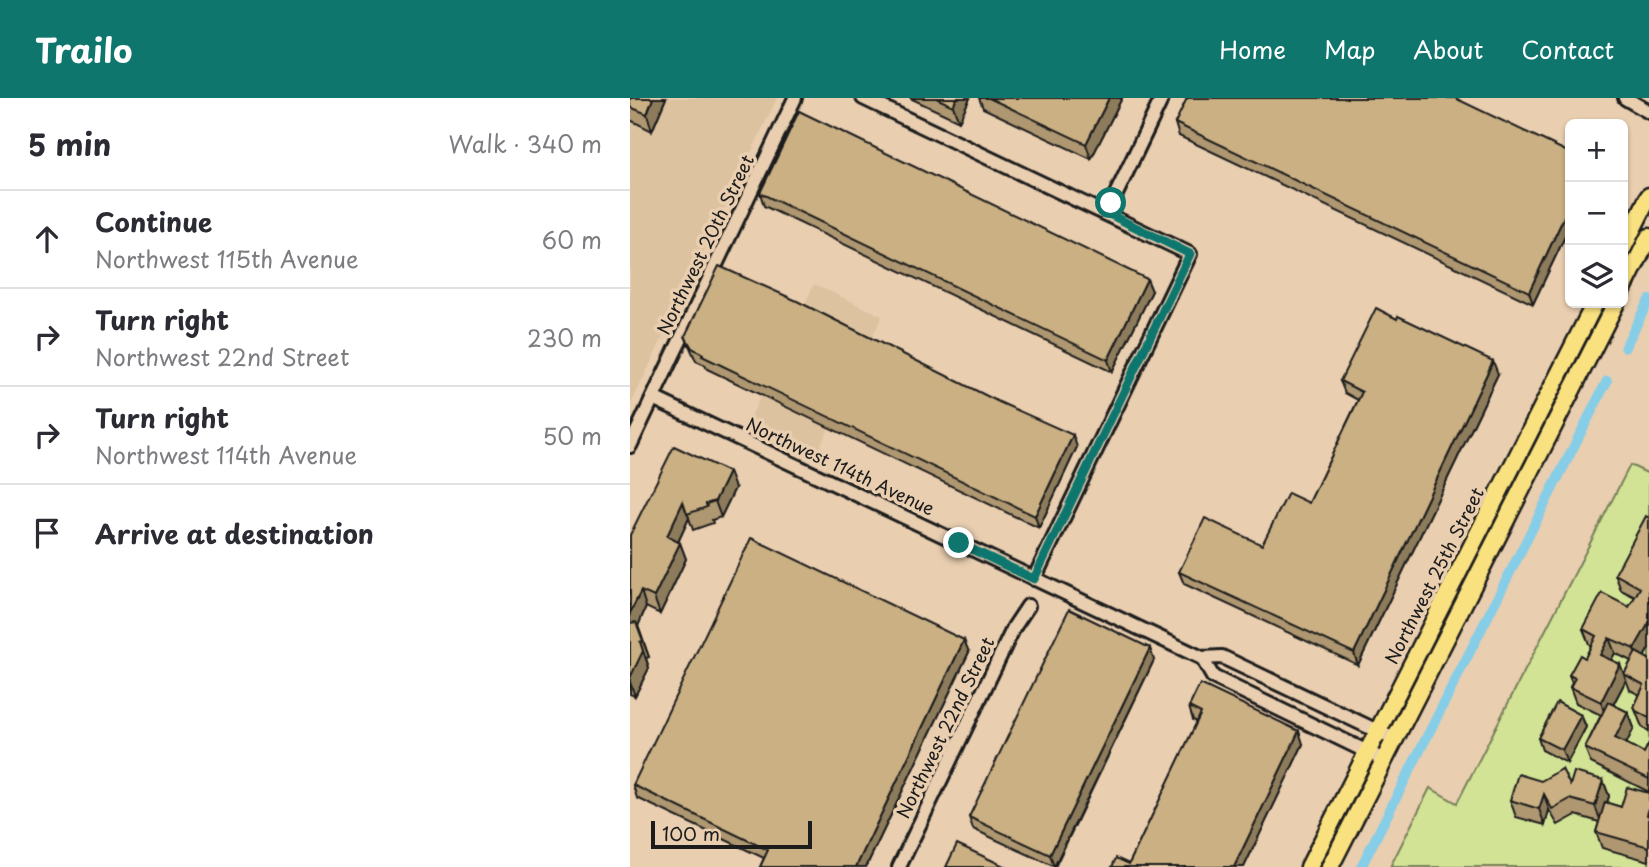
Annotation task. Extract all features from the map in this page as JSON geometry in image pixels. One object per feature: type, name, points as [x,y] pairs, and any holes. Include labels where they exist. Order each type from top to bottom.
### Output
[{"type":"main road","points":[[1624,245],[1649,196]]},
{"type":"main road","points":[[1628,279],[1649,237]]},
{"type":"main road","name":"Northwest 25th Street","points":[[1309,867],[1592,308]]},
{"type":"main road","points":[[1330,867],[1613,308]]},
{"type":"main road","points":[[1573,345],[1590,354]]},
{"type":"street","name":"Northwest 20th Street","points":[[630,446],[795,98]]},
{"type":"street","points":[[863,98],[1190,254],[1034,579]]},
{"type":"street","points":[[1107,213],[1162,98]]},
{"type":"street","points":[[1625,98],[1649,112]]},
{"type":"street","name":"Northwest 114th Avenue","points":[[653,398],[1202,658],[1222,657],[1394,739]]},
{"type":"street","name":"Northwest 22nd Street","points":[[899,867],[1014,627],[1028,606]]},
{"type":"street","name":"Northwest 114th Avenue","points":[[1202,658],[1213,677],[1384,760]]},
{"type":"shaded area","points":[[630,98],[777,98],[630,406]]},
{"type":"shaded area","points":[[814,284],[882,316],[815,457],[747,425]]},
{"type":"green space","points":[[1630,465],[1649,474],[1649,867],[1390,867],[1430,788],[1457,803]]},
{"type":"building","points":[[630,98],[653,98],[647,114],[630,107]]},
{"type":"building","points":[[936,98],[957,98],[953,106]]},
{"type":"building","points":[[989,98],[1109,98],[1086,144]]},
{"type":"building","points":[[1187,98],[1455,98],[1565,151],[1565,215],[1529,292],[1175,123]]},
{"type":"building","points":[[799,111],[1147,279],[1108,360],[760,193]]},
{"type":"building","points":[[719,266],[797,301],[999,402],[1073,435],[1035,516],[702,356],[703,354],[692,348],[685,336]]},
{"type":"building","points":[[1376,308],[1493,361],[1354,653],[1179,572],[1205,518],[1262,545],[1288,493],[1309,503],[1362,392],[1340,381]]},
{"type":"building","points":[[674,446],[729,472],[715,501],[706,504],[707,507],[687,514],[683,502],[667,536],[680,543],[654,597],[641,591],[630,613],[630,535]]},
{"type":"building","points":[[1646,516],[1649,518],[1649,623],[1634,649],[1609,638],[1600,655],[1620,664],[1601,702],[1570,687],[1575,678],[1569,675],[1580,655],[1585,658],[1596,636],[1583,629],[1602,593],[1629,607],[1640,588],[1615,574]]},
{"type":"building","points":[[751,538],[964,640],[856,867],[760,867],[768,850],[633,785]]},
{"type":"building","points":[[1069,609],[1150,648],[1050,855],[969,817]]},
{"type":"building","points":[[636,622],[643,641],[640,642],[643,651],[630,678],[630,623]]},
{"type":"building","points":[[1636,652],[1649,659],[1649,718],[1634,707],[1644,685],[1624,674]]},
{"type":"building","points":[[1200,684],[1299,731],[1234,867],[1112,867],[1116,858],[1129,864],[1201,713],[1189,707]]},
{"type":"building","points":[[1557,702],[1581,715],[1562,750],[1538,738]]},
{"type":"building","points":[[1608,702],[1628,712],[1615,738],[1644,753],[1649,743],[1649,779],[1585,748]]},
{"type":"building","points":[[1562,769],[1570,785],[1574,772],[1603,780],[1595,806],[1570,799],[1552,809],[1544,794],[1539,809],[1510,800],[1518,774],[1541,781]]},
{"type":"building","points":[[1627,787],[1649,793],[1649,847],[1596,832],[1605,802],[1621,807]]},
{"type":"building","points":[[957,844],[1006,867],[946,867]]},
{"type":"waterway","points":[[1625,347],[1649,300]]},
{"type":"waterway","points":[[1361,867],[1607,381]]},
{"type":"route","points":[[959,543],[1034,579],[1190,254],[1107,213],[1111,203]]}]
